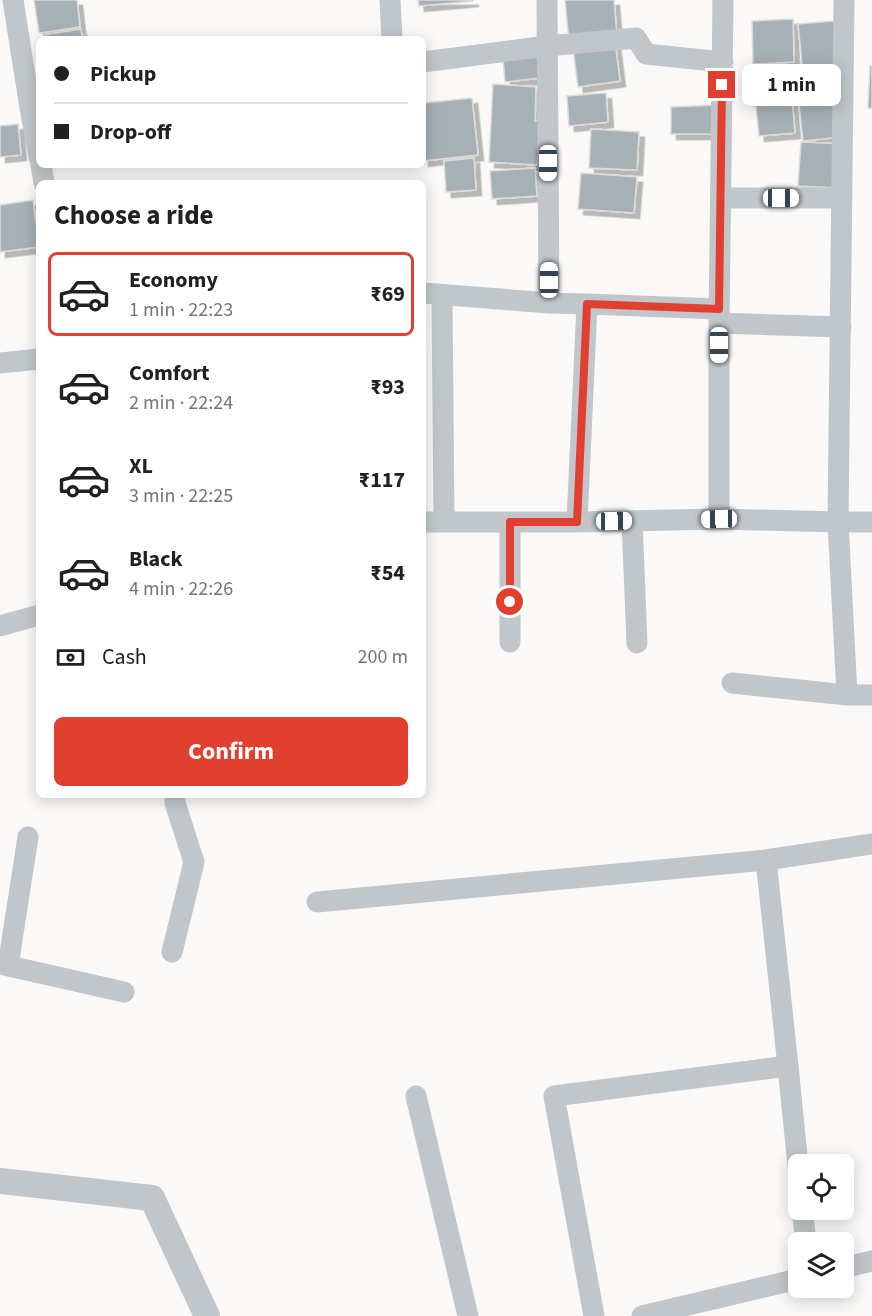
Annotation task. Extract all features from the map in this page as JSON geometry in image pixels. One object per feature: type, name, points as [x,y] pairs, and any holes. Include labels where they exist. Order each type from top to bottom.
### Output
[{"type":"street","points":[[13,0],[36,141]]},
{"type":"street","points":[[390,0],[392,36]]},
{"type":"street","points":[[546,0],[549,303]]},
{"type":"street","points":[[719,519],[723,0]]},
{"type":"street","points":[[844,0],[838,522],[847,695]]},
{"type":"street","points":[[426,62],[547,46],[636,38],[646,54],[723,62]]},
{"type":"street","points":[[721,198],[842,198]]},
{"type":"street","points":[[841,327],[587,304],[433,294],[434,522],[719,519],[872,522]]},
{"type":"street","points":[[577,522],[587,304]]},
{"type":"street","points":[[0,363],[36,359]]},
{"type":"street","points":[[632,520],[637,643]]},
{"type":"street","points":[[510,522],[510,642]]},
{"type":"street","points":[[0,626],[36,616]]},
{"type":"street","points":[[732,683],[847,695],[872,695]]},
{"type":"street","points":[[172,952],[194,862],[175,798]]},
{"type":"street","points":[[28,837],[4,965],[124,992]]},
{"type":"street","points":[[316,902],[766,860],[872,844]]},
{"type":"street","points":[[766,860],[797,1154]]},
{"type":"street","points":[[594,1316],[554,1096],[788,1066]]},
{"type":"street","points":[[416,1096],[468,1316]]},
{"type":"street","points":[[0,1181],[152,1198],[207,1316]]},
{"type":"street","points":[[854,1265],[872,1261]]},
{"type":"street","points":[[642,1316],[788,1281]]},
{"type":"building","points":[[34,0],[77,0],[80,27],[39,33]]},
{"type":"building","points":[[418,0],[473,0],[473,1],[419,6]]},
{"type":"building","points":[[565,0],[614,0],[617,37],[569,41]]},
{"type":"building","points":[[793,19],[794,62],[753,64],[752,21]]},
{"type":"building","points":[[834,21],[841,99],[806,102],[798,24]]},
{"type":"building","points":[[81,29],[82,36],[43,36]]},
{"type":"building","points":[[615,42],[620,81],[578,87],[573,48]]},
{"type":"building","points":[[537,54],[540,78],[505,82],[503,58]]},
{"type":"building","points":[[789,65],[795,133],[759,136],[756,106],[752,106],[749,68]]},
{"type":"building","points":[[870,66],[872,66],[872,108],[868,108]]},
{"type":"building","points":[[493,84],[536,87],[535,121],[540,121],[537,165],[489,162]]},
{"type":"building","points":[[606,93],[608,122],[569,126],[567,96]]},
{"type":"building","points":[[472,98],[478,155],[426,161],[426,103]]},
{"type":"building","points":[[837,101],[841,137],[803,141],[799,105]]},
{"type":"building","points":[[716,105],[717,134],[671,134],[671,107]]},
{"type":"building","points":[[18,124],[21,155],[0,157],[0,126]]},
{"type":"building","points":[[591,129],[639,132],[637,170],[589,168]]},
{"type":"building","points":[[801,142],[842,144],[840,188],[798,186]]},
{"type":"building","points":[[474,158],[476,190],[446,192],[444,161]]},
{"type":"building","points":[[535,168],[537,196],[492,199],[490,171]]},
{"type":"building","points":[[581,173],[637,177],[634,213],[578,209]]},
{"type":"building","points":[[33,200],[36,247],[0,252],[0,205]]},
{"type":"route","points":[[510,602],[510,522],[577,522],[587,304],[719,309],[722,85]]}]
